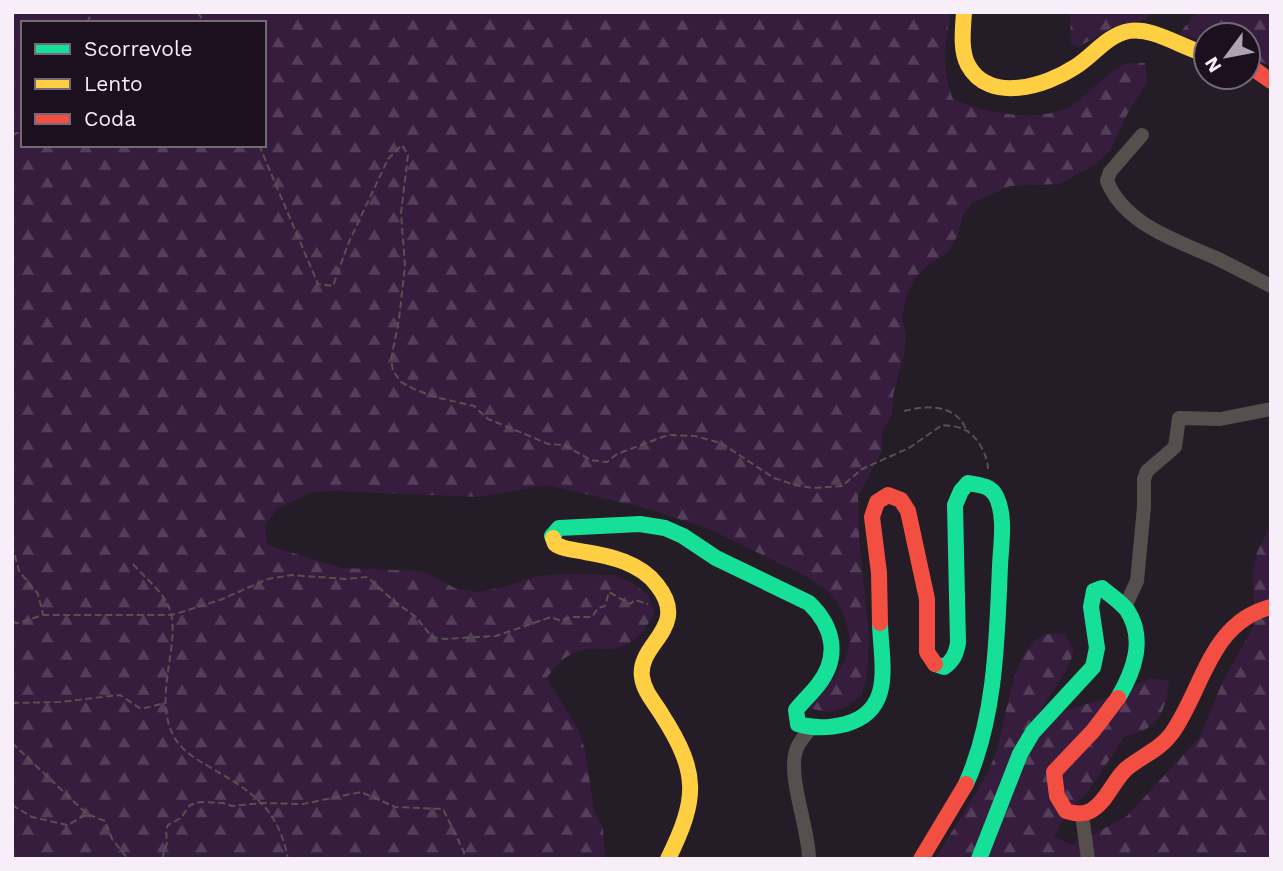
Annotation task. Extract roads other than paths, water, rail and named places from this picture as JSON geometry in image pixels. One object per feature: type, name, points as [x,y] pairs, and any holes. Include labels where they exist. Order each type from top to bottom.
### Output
[{"type":"street","points":[[964,12],[962,36],[968,64],[975,75],[989,85],[1005,89],[1041,83],[1073,69],[1114,37],[1128,31],[1141,30],[1192,51]]},
{"type":"street","points":[[1142,135],[1110,172],[1107,181],[1122,204],[1153,230],[1271,286]]},
{"type":"street","points":[[1125,607],[1137,582],[1144,478],[1147,471],[1175,447],[1179,418],[1220,419],[1271,409]]},
{"type":"street","points":[[668,859],[689,812],[692,776],[681,746],[642,681],[642,664],[662,632],[668,618],[668,606],[663,593],[651,577],[639,569],[619,560],[562,548],[555,544],[552,536],[559,528],[640,524],[664,528],[716,558],[809,603],[818,610],[830,628],[833,642],[832,662],[820,683],[796,710],[798,724],[810,729],[854,721],[865,716],[876,705],[882,689],[879,573],[872,517],[877,502],[888,495],[901,500],[908,511],[927,599],[927,652],[933,664],[944,667],[950,663],[956,652],[958,639],[954,509],[963,487],[968,483],[987,486],[995,493],[999,504],[1001,526],[997,631],[986,717],[975,762],[964,789],[921,859]]},
{"type":"street","points":[[979,859],[1020,754],[1032,732],[1093,667],[1097,648],[1091,607],[1094,591],[1102,587],[1125,607],[1138,629],[1135,659],[1121,697],[1087,739],[1054,772],[1059,803],[1067,811],[1082,815],[1094,811],[1124,771],[1161,746],[1173,733],[1205,664],[1221,642],[1245,617],[1257,610],[1271,607]]},
{"type":"street","points":[[809,859],[809,844],[794,769],[797,748],[810,729]]},
{"type":"street","points":[[1082,815],[1088,859]]}]
